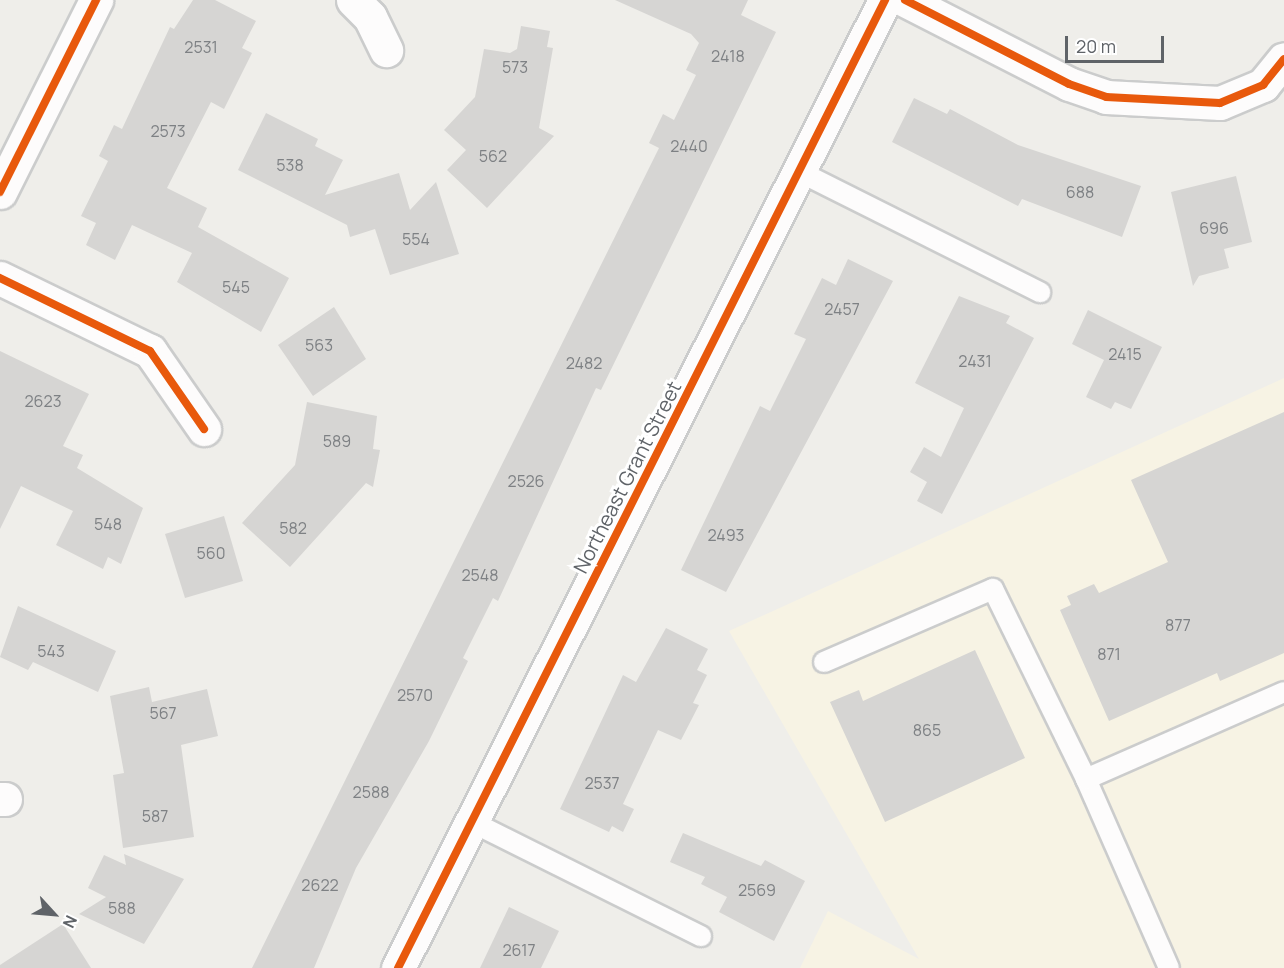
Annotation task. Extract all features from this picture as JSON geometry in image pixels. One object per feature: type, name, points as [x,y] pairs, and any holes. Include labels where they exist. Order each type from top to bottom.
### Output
[{"type":"street","points":[[0,192],[96,0]]},
{"type":"street","points":[[353,0],[370,17],[386,50]]},
{"type":"street","name":"Northeast Grant Street","points":[[398,968],[885,0]]},
{"type":"street","points":[[905,0],[1070,84],[1106,97],[1220,103],[1263,85],[1284,59]]},
{"type":"street","points":[[0,278],[150,351],[204,429]]},
{"type":"lane","points":[[798,171],[1040,292]]},
{"type":"lane","points":[[824,662],[993,589],[1086,779],[1169,968]]},
{"type":"lane","points":[[1086,779],[1284,692]]},
{"type":"lane","points":[[472,822],[701,936]]},
{"type":"shaded area","points":[[1284,378],[1284,968],[800,968],[828,911],[919,959],[729,631]]},
{"type":"building","points":[[193,0],[215,0],[256,21],[242,48],[252,53],[224,109],[211,102],[167,188],[207,208],[198,227],[289,278],[261,332],[177,282],[192,253],[132,225],[115,260],[86,245],[96,223],[81,216],[108,161],[99,156],[114,125],[122,129],[170,27],[174,29]]},
{"type":"building","points":[[615,0],[748,0],[741,15],[776,32],[601,390],[596,388],[498,601],[493,598],[463,658],[468,661],[429,741],[356,868],[314,968],[252,968],[659,148],[649,143],[663,114],[674,120],[696,75],[686,70],[699,43],[691,34]]},
{"type":"building","points":[[521,26],[550,31],[547,47],[553,48],[539,128],[554,136],[487,208],[447,170],[466,150],[444,130],[475,97],[484,49],[510,53],[517,49]]},
{"type":"building","points":[[914,98],[947,114],[950,109],[1018,145],[1141,186],[1122,237],[1022,199],[1018,206],[892,142]]},
{"type":"building","points":[[266,113],[318,139],[315,146],[343,160],[325,195],[399,173],[410,210],[436,182],[459,254],[390,275],[375,229],[350,237],[347,225],[238,170]]},
{"type":"building","points":[[1236,176],[1252,242],[1224,249],[1229,268],[1199,276],[1193,286],[1171,192]]},
{"type":"building","points":[[848,259],[893,281],[726,592],[681,570],[760,406],[770,411],[806,339],[794,334],[822,278],[836,285]]},
{"type":"building","points":[[959,296],[1010,316],[1006,323],[1034,338],[942,514],[917,501],[927,482],[910,472],[924,447],[941,457],[964,408],[915,383]]},
{"type":"building","points":[[334,307],[366,359],[313,396],[278,345]]},
{"type":"building","points":[[1088,310],[1162,347],[1131,409],[1115,402],[1111,409],[1086,397],[1104,360],[1072,344]]},
{"type":"building","points":[[0,351],[89,394],[63,446],[83,455],[77,468],[143,508],[121,564],[108,557],[103,569],[56,545],[73,511],[21,486],[0,529]]},
{"type":"building","points":[[307,402],[377,416],[373,449],[380,450],[373,487],[366,483],[290,567],[242,523],[295,465]]},
{"type":"building","points":[[1284,412],[1284,653],[1220,681],[1217,673],[1109,721],[1060,610],[1071,605],[1067,596],[1094,584],[1099,593],[1168,562],[1131,480]]},
{"type":"building","points":[[224,516],[243,581],[185,598],[165,534]]},
{"type":"building","points":[[18,606],[116,651],[98,692],[33,662],[28,670],[0,657]]},
{"type":"building","points":[[666,628],[708,649],[697,670],[707,675],[693,703],[699,705],[681,740],[658,730],[623,804],[634,809],[623,832],[612,826],[609,832],[560,809],[623,675],[636,682]]},
{"type":"building","points":[[975,650],[1025,758],[885,822],[830,702],[859,690],[863,701]]},
{"type":"building","points":[[149,687],[152,702],[207,689],[218,736],[181,745],[194,837],[123,848],[113,775],[124,773],[110,696]]},
{"type":"building","points":[[683,833],[761,866],[765,860],[805,881],[774,941],[719,912],[727,897],[701,884],[705,877],[670,862]]},
{"type":"building","points":[[124,854],[184,879],[144,944],[79,914],[106,897],[88,888],[104,855],[126,865]]},
{"type":"building","points":[[509,907],[559,931],[541,968],[480,968]]},
{"type":"building","points":[[63,924],[91,968],[0,968],[0,965]]},
{"type":"cycle path","points":[[0,192],[96,0]]},
{"type":"cycle path","points":[[398,968],[885,0]]},
{"type":"cycle path","points":[[905,0],[1069,84],[1106,97],[1220,103],[1263,85],[1284,59]]},
{"type":"cycle path","points":[[0,278],[150,351],[204,429]]}]
